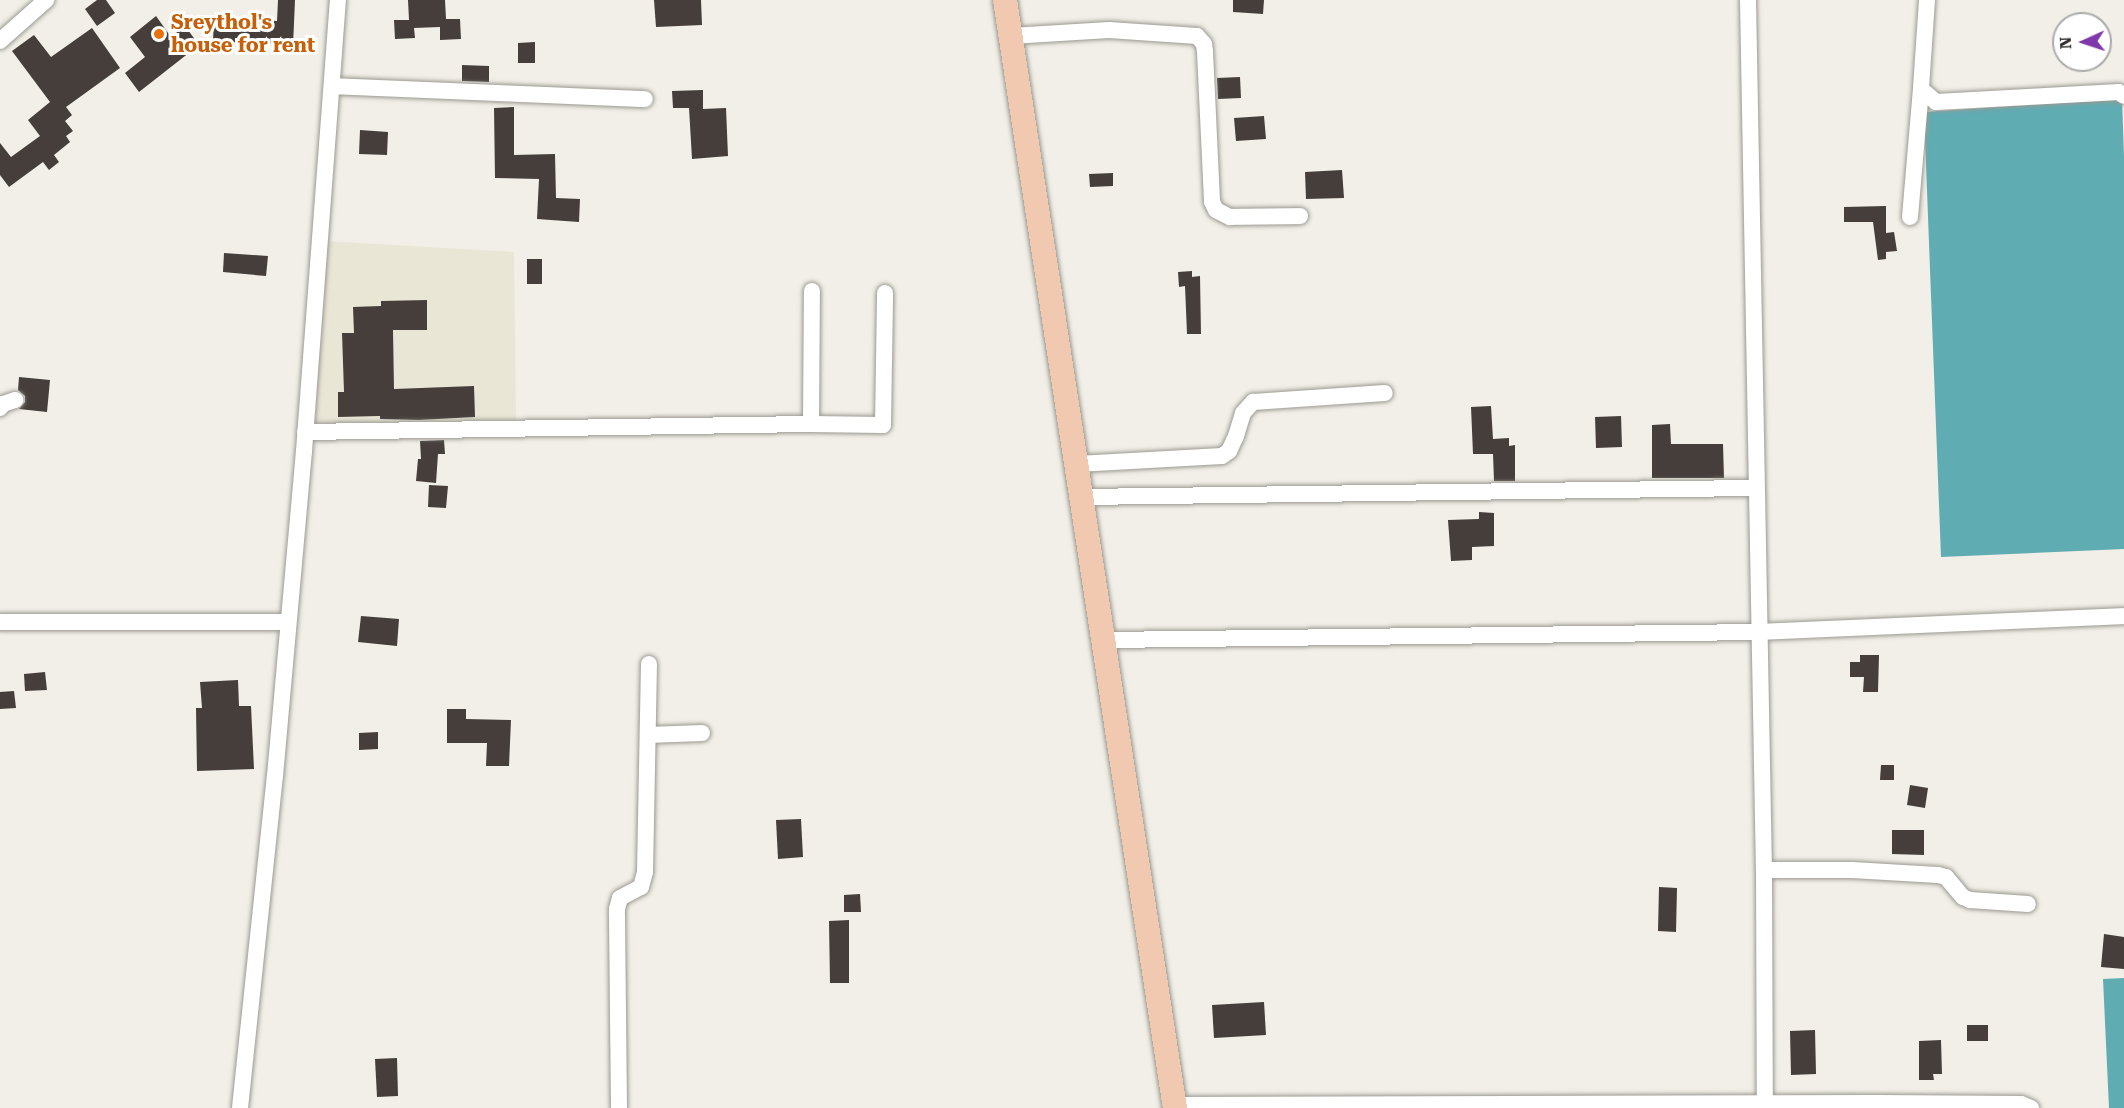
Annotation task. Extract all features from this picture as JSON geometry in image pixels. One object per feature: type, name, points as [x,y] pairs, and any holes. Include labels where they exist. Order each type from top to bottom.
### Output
[{"type":"highway","points":[[1005,0],[1175,1106]]},
{"type":"street","points":[[0,40],[46,0]]},
{"type":"street","points":[[240,1108],[305,432],[338,0]]},
{"type":"street","points":[[1748,0],[1755,488],[1764,870],[1765,1103]]},
{"type":"street","points":[[1910,217],[1922,89],[1927,0]]},
{"type":"street","points":[[1011,36],[1109,30],[1197,36],[1204,44],[1205,52],[1212,202],[1216,210],[1230,217],[1300,216]]},
{"type":"street","points":[[332,86],[645,99]]},
{"type":"street","points":[[1922,89],[1936,102],[2119,92],[2124,96]]},
{"type":"street","points":[[811,424],[812,291]]},
{"type":"street","points":[[305,432],[811,424],[883,425],[885,293]]},
{"type":"street","points":[[1077,464],[1222,456],[1229,450],[1236,436],[1243,413],[1253,402],[1385,393]]},
{"type":"street","points":[[0,408],[3,404],[15,400]]},
{"type":"street","points":[[1082,498],[1755,488]]},
{"type":"street","points":[[1104,640],[1760,632],[2124,616]]},
{"type":"street","points":[[0,622],[288,622]]},
{"type":"street","points":[[619,1108],[617,909],[620,898],[641,887],[645,872],[649,664]]},
{"type":"street","points":[[648,735],[702,733]]},
{"type":"street","points":[[1764,870],[1852,870],[1938,875],[1946,877],[1963,897],[1970,900],[2028,904]]},
{"type":"street","points":[[1175,1106],[1530,1106],[1765,1103],[2021,1104],[2031,1108]]},
{"type":"shaded area","points":[[324,241],[514,252],[516,421],[310,423]]},
{"type":"water","points":[[2122,99],[2124,549],[1941,557],[1924,112]]},
{"type":"water","points":[[2124,978],[2124,1108],[2109,1108],[2103,979]]},
{"type":"building","points":[[97,0],[106,0],[115,13],[97,26],[85,9]]},
{"type":"building","points":[[278,0],[295,0],[293,46],[213,41],[214,18],[277,21]]},
{"type":"building","points":[[408,0],[445,0],[446,19],[460,19],[461,39],[440,40],[440,27],[414,28],[415,38],[395,39],[394,20],[409,20]]},
{"type":"building","points":[[654,0],[701,0],[702,25],[656,27]]},
{"type":"building","points":[[1233,0],[1264,0],[1263,14],[1233,12]]},
{"type":"building","points":[[156,16],[171,37],[185,26],[199,45],[139,92],[125,73],[145,57],[130,37]]},
{"type":"building","points":[[92,28],[120,68],[66,107],[72,115],[65,121],[73,131],[66,136],[70,142],[54,155],[59,162],[49,170],[43,162],[9,187],[0,175],[0,143],[11,157],[40,136],[28,120],[50,102],[12,51],[34,35],[51,57]]},
{"type":"building","points":[[535,42],[535,63],[518,63],[518,43]]},
{"type":"building","points":[[462,65],[489,66],[489,82],[462,81]]},
{"type":"building","points":[[1240,77],[1241,98],[1218,99],[1217,78]]},
{"type":"building","points":[[703,90],[703,109],[726,108],[728,156],[692,159],[689,108],[673,108],[672,91]]},
{"type":"building","points":[[514,107],[514,155],[555,154],[556,198],[580,199],[579,222],[537,219],[539,179],[495,178],[494,108]]},
{"type":"building","points":[[1264,116],[1266,139],[1236,141],[1234,118]]},
{"type":"building","points":[[360,130],[388,132],[387,155],[359,154]]},
{"type":"building","points":[[1342,170],[1344,198],[1306,199],[1305,172]]},
{"type":"building","points":[[1113,173],[1113,186],[1090,187],[1089,174]]},
{"type":"building","points":[[1886,206],[1886,233],[1894,232],[1897,251],[1886,252],[1886,259],[1878,260],[1873,222],[1844,222],[1844,207]]},
{"type":"building","points":[[224,253],[268,256],[266,276],[223,272]]},
{"type":"building","points":[[527,259],[542,259],[542,284],[527,284]]},
{"type":"building","points":[[1192,271],[1192,277],[1200,276],[1201,334],[1187,334],[1185,286],[1179,287],[1178,272]]},
{"type":"building","points":[[427,300],[427,330],[393,330],[394,389],[474,386],[475,417],[419,420],[380,419],[380,416],[338,417],[338,392],[344,392],[342,333],[354,333],[353,307],[381,306],[381,301]]},
{"type":"building","points":[[19,377],[50,380],[47,412],[19,409],[25,402],[25,396],[18,390]]},
{"type":"building","points":[[1491,406],[1493,439],[1509,438],[1509,446],[1515,445],[1515,481],[1494,481],[1493,454],[1473,454],[1471,407]]},
{"type":"building","points":[[1621,416],[1622,447],[1596,448],[1595,417]]},
{"type":"building","points":[[1670,424],[1671,444],[1723,444],[1724,478],[1652,478],[1652,425]]},
{"type":"building","points":[[444,440],[445,454],[438,454],[436,483],[416,481],[418,459],[421,459],[420,441]]},
{"type":"building","points":[[429,485],[448,486],[446,508],[428,507]]},
{"type":"building","points":[[1479,512],[1494,513],[1494,546],[1472,547],[1472,560],[1451,561],[1448,520],[1479,519]]},
{"type":"building","points":[[361,616],[399,619],[397,646],[358,642]]},
{"type":"building","points":[[1860,655],[1879,655],[1878,692],[1863,692],[1864,677],[1850,677],[1850,662],[1860,662]]},
{"type":"building","points":[[45,672],[47,690],[25,691],[24,674]]},
{"type":"building","points":[[238,680],[239,706],[251,706],[254,769],[197,771],[196,708],[202,708],[200,682]]},
{"type":"building","points":[[14,691],[16,708],[0,709],[0,692]]},
{"type":"building","points":[[447,709],[466,709],[466,719],[511,720],[509,766],[486,766],[487,743],[447,743]]},
{"type":"building","points":[[378,732],[378,749],[359,750],[359,733]]},
{"type":"building","points":[[1881,765],[1894,765],[1894,780],[1880,780]]},
{"type":"building","points":[[1910,785],[1928,788],[1925,808],[1907,805]]},
{"type":"building","points":[[801,819],[803,857],[778,859],[776,820]]},
{"type":"building","points":[[1892,830],[1924,830],[1924,855],[1892,854]]},
{"type":"building","points":[[1659,887],[1677,888],[1676,932],[1658,931]]},
{"type":"building","points":[[860,894],[861,912],[844,912],[844,895]]},
{"type":"building","points":[[849,920],[849,983],[830,983],[829,921]]},
{"type":"building","points":[[2104,934],[2124,937],[2124,969],[2101,967]]},
{"type":"building","points":[[1264,1002],[1266,1035],[1214,1038],[1212,1005]]},
{"type":"building","points":[[1967,1025],[1988,1025],[1988,1041],[1967,1041]]},
{"type":"building","points":[[1815,1030],[1816,1074],[1791,1075],[1790,1031]]},
{"type":"building","points":[[1941,1040],[1942,1074],[1933,1074],[1934,1080],[1919,1080],[1919,1041]]},
{"type":"building","points":[[397,1058],[398,1096],[377,1097],[375,1059]]},
{"type":"place","name":"Sreythol's house for rent","points":[[159,34]]}]
